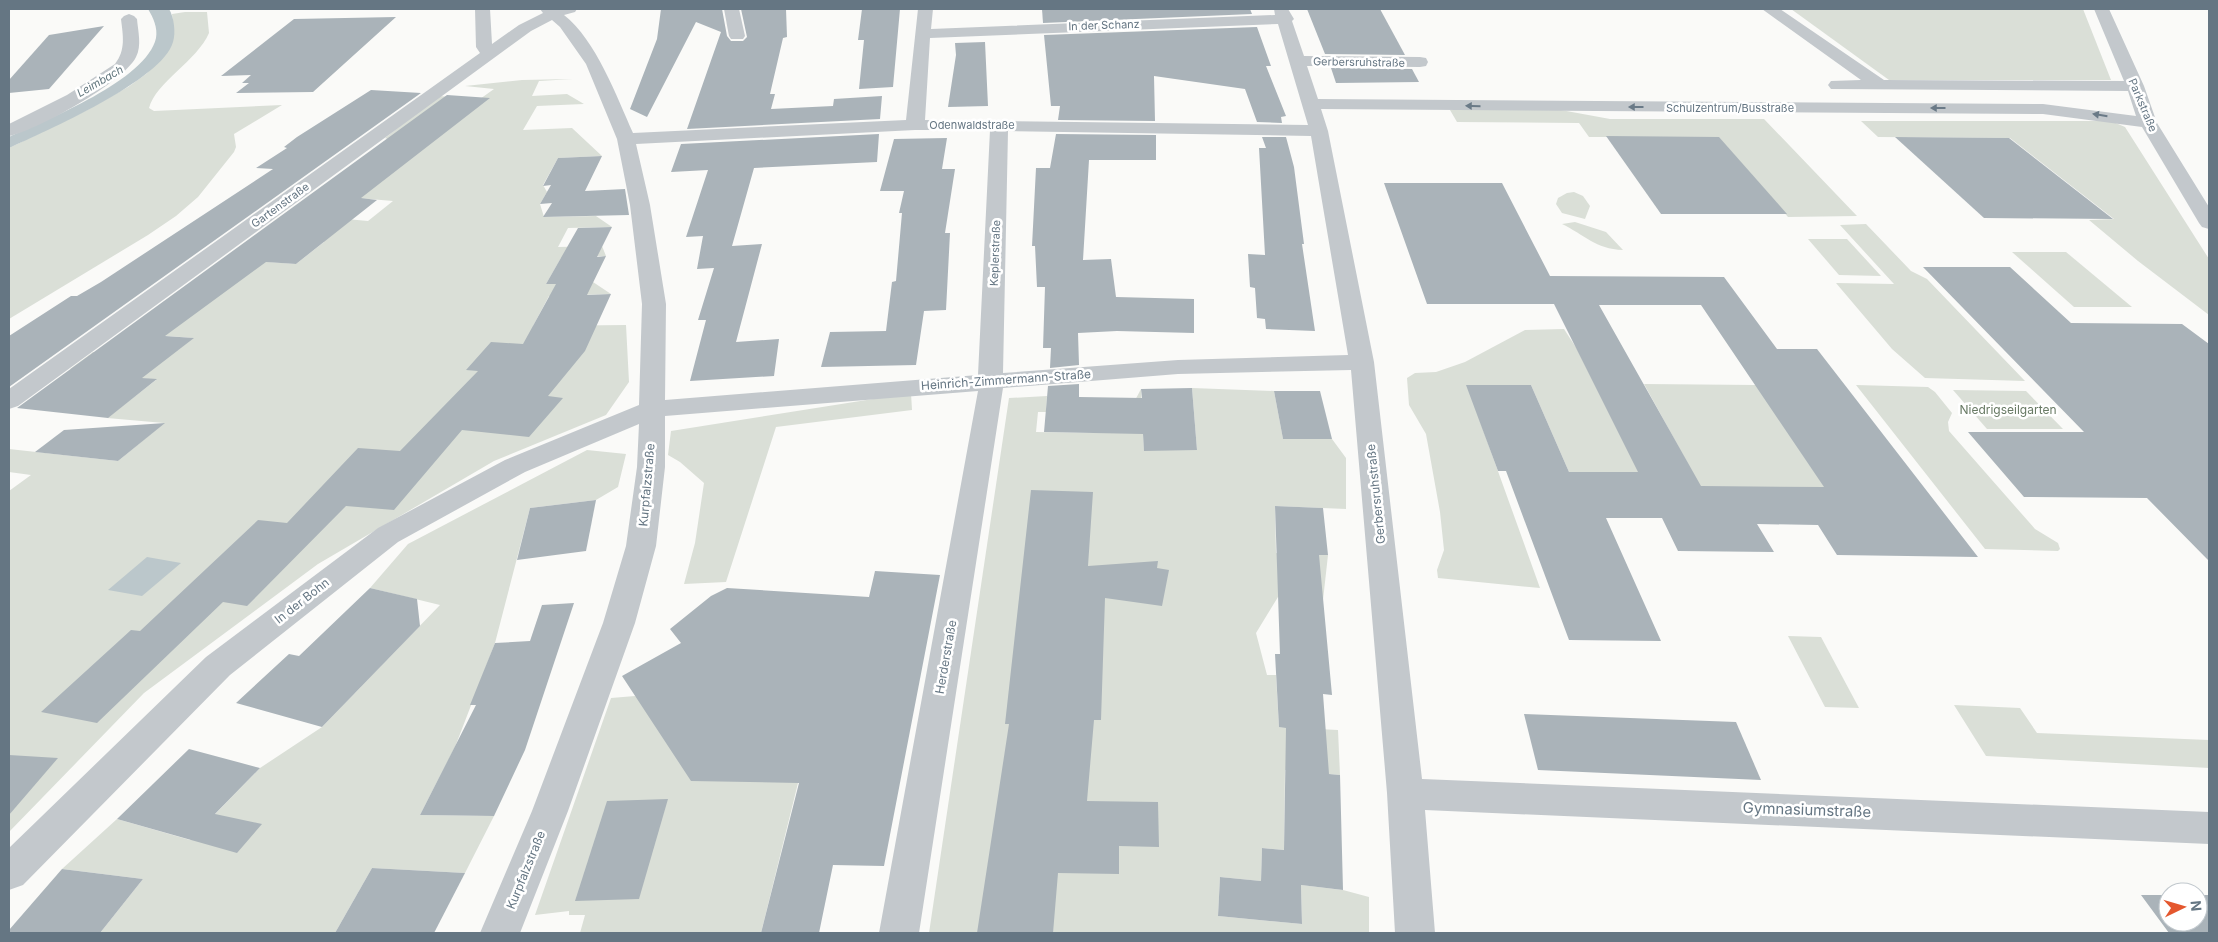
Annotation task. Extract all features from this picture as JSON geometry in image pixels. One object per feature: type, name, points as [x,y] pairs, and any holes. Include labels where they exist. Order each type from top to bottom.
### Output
[{"type":"street","points":[[482,9],[484,47],[490,53]]},
{"type":"street","points":[[731,9],[737,36]]},
{"type":"street","points":[[915,125],[925,9]]},
{"type":"street","points":[[1770,9],[1880,85]]},
{"type":"street","name":"Parkstraße","points":[[2102,9],[2135,86],[2148,123],[2209,223]]},
{"type":"street","name":"Gartenstraße","points":[[9,401],[525,28],[557,10]]},
{"type":"street","name":"Kurpfalzstraße","points":[[500,933],[550,811],[616,632],[641,546],[651,467],[654,304],[640,205],[626,139],[594,64],[557,10]]},
{"type":"street","name":"In der Schanz","points":[[923,34],[1283,14]]},
{"type":"street","name":"Gerbersruhstraße","points":[[1283,14],[1319,132],[1362,362],[1405,793],[1415,933]]},
{"type":"street","points":[[9,131],[78,96],[107,78],[128,58],[132,42],[129,19]]},
{"type":"street","name":"Gerbersruhstraße","points":[[1298,61],[1420,62]]},
{"type":"street","points":[[1837,85],[2135,86]]},
{"type":"street","name":"Schulzentrum/Busstraße","points":[[1311,104],[2044,109],[2086,112],[2148,123]]},
{"type":"street","name":"Odenwaldstraße","points":[[626,139],[915,125],[1319,132]]},
{"type":"street","name":"Keplerstraße","points":[[992,380],[999,125]]},
{"type":"street","name":"Heinrich-Zimmermann-Straße","points":[[651,409],[992,380],[1178,367],[1362,362]]},
{"type":"street","name":"Herderstraße","points":[[899,933],[992,380]]},
{"type":"street","name":"In der Bohn","points":[[9,873],[218,666],[388,535],[515,466],[651,409]]},
{"type":"street","name":"Gymnasiumstraße","points":[[1405,793],[1436,796],[2209,828]]},
{"type":"green space","points":[[1791,9],[2083,9],[2111,80],[1889,80]]},
{"type":"green space","points":[[207,12],[209,33],[196,53],[160,89],[153,98],[149,108],[154,111],[282,105],[234,134],[236,147],[234,152],[198,197],[176,216],[9,319],[9,148],[87,110],[128,87],[146,74],[159,61],[174,34],[172,14]]},
{"type":"green space","points":[[573,79],[539,81],[532,96],[567,94],[584,104],[537,106],[523,130],[572,128],[602,156],[558,158],[543,185],[547,192],[540,204],[544,217],[596,216],[612,227],[568,228],[558,247],[602,246],[606,256],[561,258],[546,284],[593,282],[611,294],[549,296],[533,326],[626,325],[629,382],[606,415],[494,461],[318,564],[144,693],[9,832],[9,491],[31,475],[9,472],[9,449],[118,461],[164,423],[107,418],[156,380],[70,369],[93,352],[145,357],[157,348],[178,350],[193,338],[142,334],[241,260],[296,264],[324,242],[325,217],[368,221],[393,201],[322,195],[393,141],[385,138],[438,96],[480,99],[494,89],[465,86],[522,80]]},
{"type":"green space","points":[[1450,110],[1561,110],[1610,119],[1764,119],[1857,216],[1788,217],[1718,137],[1589,137],[1579,123],[1457,122]]},
{"type":"green space","points":[[1861,121],[2111,121],[2125,127],[2209,259],[2209,315],[2138,261],[2089,220],[2114,219],[2010,138],[1878,137]]},
{"type":"green space","points":[[1574,192],[1583,196],[1590,206],[1585,219],[1562,213],[1556,204],[1558,198],[1567,193]]},
{"type":"green space","points":[[1575,222],[1606,232],[1623,250],[1597,244],[1562,224]]},
{"type":"green space","points":[[1866,224],[1911,271],[1927,279],[2025,381],[1925,378],[1892,349],[1836,283],[1894,284],[1840,225]]},
{"type":"green space","points":[[1808,239],[1847,239],[1881,276],[1839,275]]},
{"type":"green space","points":[[2012,252],[2066,252],[2132,307],[2074,307]]},
{"type":"green space","points":[[1564,329],[1577,349],[1654,502],[1598,502],[1584,472],[1569,472],[1531,385],[1467,385],[1540,588],[1438,578],[1437,570],[1444,550],[1440,512],[1426,434],[1409,405],[1407,378],[1415,373],[1436,372],[1465,362],[1525,330]]},
{"type":"green space","points":[[1644,384],[1756,385],[1836,504],[1710,504]]},
{"type":"green space","points":[[1856,385],[1928,387],[1935,392],[1952,413],[1948,422],[1949,431],[2035,529],[2058,543],[2060,549],[2058,551],[1985,549]]},
{"type":"green space","points":[[1192,388],[1274,391],[1283,439],[1332,439],[1346,458],[1346,509],[1275,506],[1276,553],[1328,555],[1323,600],[1278,597],[1256,633],[1267,675],[1276,675],[1279,727],[1338,730],[1340,775],[1285,770],[1284,850],[1262,848],[1261,881],[1220,877],[1218,916],[1302,924],[1301,885],[1343,890],[1369,897],[1369,933],[929,933],[1009,398],[1047,396],[1046,412],[1038,412],[1036,432],[1099,433],[1123,423],[1141,389],[1144,450],[1197,450]]},
{"type":"green space","name":"Niedrigseilgarten","points":[[1953,390],[2026,391],[2063,429],[1987,429]]},
{"type":"green space","points":[[911,393],[912,410],[776,427],[726,582],[684,584],[695,543],[704,483],[680,462],[668,455],[671,431]]},
{"type":"green space","points":[[587,450],[626,454],[618,487],[596,500],[530,508],[495,643],[455,747],[420,815],[494,816],[465,873],[372,868],[335,933],[100,933],[143,879],[62,869],[117,819],[190,840],[260,768],[322,727],[440,605],[370,588],[408,544]]},
{"type":"green space","points":[[1788,636],[1821,637],[1859,708],[1825,707]]},
{"type":"green space","points":[[635,696],[798,783],[761,933],[580,933],[585,915],[569,915],[569,911],[535,915],[611,698]]},
{"type":"green space","points":[[1954,705],[2020,708],[2037,733],[2209,740],[2209,768],[1986,756]]},
{"type":"shaded area","points":[[148,9],[169,9],[172,16],[174,38],[165,57],[126,88],[74,117],[9,148],[9,137],[93,97],[134,69],[149,54],[156,38],[156,30],[155,23]]},
{"type":"shaded area","points":[[147,557],[181,563],[142,596],[108,590]]},
{"type":"building","points":[[661,9],[722,9],[727,36],[731,41],[743,41],[747,37],[741,9],[786,9],[787,37],[783,38],[770,94],[775,94],[771,109],[833,106],[834,99],[882,96],[880,119],[687,129],[721,32],[696,22],[647,117],[630,109],[657,39]]},
{"type":"building","points":[[862,9],[900,9],[893,87],[859,89],[864,40],[858,40]]},
{"type":"building","points":[[1042,9],[1250,9],[1252,14],[1043,23]]},
{"type":"building","points":[[1307,9],[1380,9],[1405,55],[1325,54]]},
{"type":"building","points":[[396,17],[313,92],[236,93],[249,83],[242,83],[251,75],[221,76],[294,19]]},
{"type":"building","points":[[104,26],[49,89],[9,93],[9,80],[49,35]]},
{"type":"building","points":[[1257,27],[1271,66],[1266,66],[1286,116],[1281,117],[1282,123],[1257,122],[1245,89],[1154,76],[1155,121],[1058,120],[1060,106],[1051,106],[1044,35]]},
{"type":"building","points":[[985,42],[988,106],[948,107],[956,55],[955,43]]},
{"type":"building","points":[[1331,68],[1412,69],[1419,82],[1336,83]]},
{"type":"building","points":[[371,90],[421,93],[9,387],[9,336],[71,296],[77,296],[101,282],[273,169],[256,168],[287,148],[284,147],[297,137]]},
{"type":"building","points":[[447,95],[490,98],[361,198],[377,200],[296,264],[266,262],[165,336],[194,338],[142,378],[157,379],[108,418],[17,408]]},
{"type":"building","points":[[879,134],[877,162],[754,168],[732,246],[762,244],[736,342],[779,339],[774,376],[690,381],[706,320],[698,320],[714,268],[697,269],[703,236],[686,237],[708,170],[671,172],[681,144]]},
{"type":"building","points":[[1056,134],[1156,135],[1156,160],[1089,160],[1083,260],[1111,259],[1116,297],[1194,299],[1194,333],[1117,331],[1078,333],[1079,365],[1050,368],[1051,348],[1043,348],[1045,287],[1037,287],[1035,246],[1032,246],[1036,168],[1050,168]]},
{"type":"building","points":[[1606,136],[1719,137],[1787,214],[1661,214]]},
{"type":"building","points":[[1262,137],[1286,137],[1294,167],[1304,244],[1302,244],[1315,331],[1266,329],[1265,319],[1257,318],[1255,288],[1250,287],[1248,254],[1265,255],[1259,148],[1266,148]]},
{"type":"building","points":[[1895,137],[2009,138],[2113,219],[1984,218]]},
{"type":"building","points":[[947,138],[942,169],[955,169],[945,233],[950,233],[946,310],[924,311],[916,365],[821,367],[830,332],[886,331],[892,282],[896,281],[902,213],[899,213],[904,191],[880,191],[894,139]]},
{"type":"building","points":[[602,156],[585,191],[625,189],[629,215],[543,217],[552,203],[540,204],[551,185],[543,186],[558,158]]},
{"type":"building","points":[[1384,183],[1502,183],[1550,276],[1724,277],[1777,349],[1817,349],[1978,557],[1837,555],[1818,525],[1757,524],[1774,552],[1678,551],[1662,518],[1606,518],[1661,641],[1569,640],[1506,471],[1498,471],[1466,385],[1531,385],[1569,472],[1638,472],[1554,304],[1427,304]],"holes":[[[1599,305],[1701,305],[1824,487],[1701,486]]]},
{"type":"building","points":[[612,227],[597,257],[606,256],[587,295],[611,294],[585,351],[548,396],[563,398],[529,437],[462,430],[394,510],[346,506],[247,606],[223,602],[97,723],[41,712],[131,630],[140,631],[258,520],[287,523],[358,448],[400,451],[478,371],[466,370],[491,342],[523,344],[556,284],[546,284],[578,228]]},
{"type":"building","points":[[1923,267],[2010,267],[2071,323],[2182,324],[2209,344],[2209,561],[2147,498],[2024,497],[1968,432],[2084,432]]},
{"type":"building","points":[[1079,384],[1079,397],[1142,398],[1141,389],[1192,388],[1197,450],[1144,451],[1143,434],[1044,432],[1048,386]]},
{"type":"building","points":[[1274,391],[1320,391],[1332,439],[1283,439]]},
{"type":"building","points":[[165,423],[118,461],[35,452],[64,430]]},
{"type":"building","points":[[1031,490],[1093,492],[1088,566],[1158,561],[1157,568],[1169,570],[1162,606],[1105,598],[1101,720],[1094,720],[1087,801],[1158,802],[1159,847],[1119,846],[1119,874],[1058,873],[1053,933],[977,933],[1009,724],[1005,724]]},
{"type":"building","points":[[596,500],[586,551],[517,560],[530,508]]},
{"type":"building","points":[[1275,506],[1323,508],[1328,555],[1319,555],[1332,695],[1323,694],[1329,774],[1340,775],[1343,890],[1301,885],[1302,924],[1218,916],[1220,877],[1261,881],[1262,848],[1284,850],[1286,728],[1279,727],[1275,654],[1280,654]]},
{"type":"building","points":[[875,571],[940,575],[884,866],[833,865],[819,933],[761,933],[799,783],[691,781],[622,676],[681,643],[670,629],[711,596],[727,588],[869,597]]},
{"type":"building","points":[[370,588],[417,599],[420,626],[322,727],[236,703],[289,654],[299,656]]},
{"type":"building","points":[[574,603],[525,750],[494,816],[420,815],[476,705],[470,705],[495,643],[530,641],[542,605]]},
{"type":"building","points":[[1524,714],[1736,722],[1761,780],[1538,770]]},
{"type":"building","points":[[189,749],[260,768],[215,814],[262,824],[237,853],[117,819]]},
{"type":"building","points":[[9,755],[58,758],[9,815]]},
{"type":"building","points":[[668,799],[639,899],[575,901],[607,801]]},
{"type":"building","points":[[372,868],[465,873],[434,933],[335,933]]},
{"type":"building","points":[[62,869],[143,879],[100,933],[9,933],[9,930]]},
{"type":"building","points":[[2141,895],[2158,895],[2158,918]]},
{"type":"building","points":[[2209,895],[2209,933],[2169,933],[2208,932]]},
{"type":"water label","name":"Leimbach","points":[[100,81]]}]
